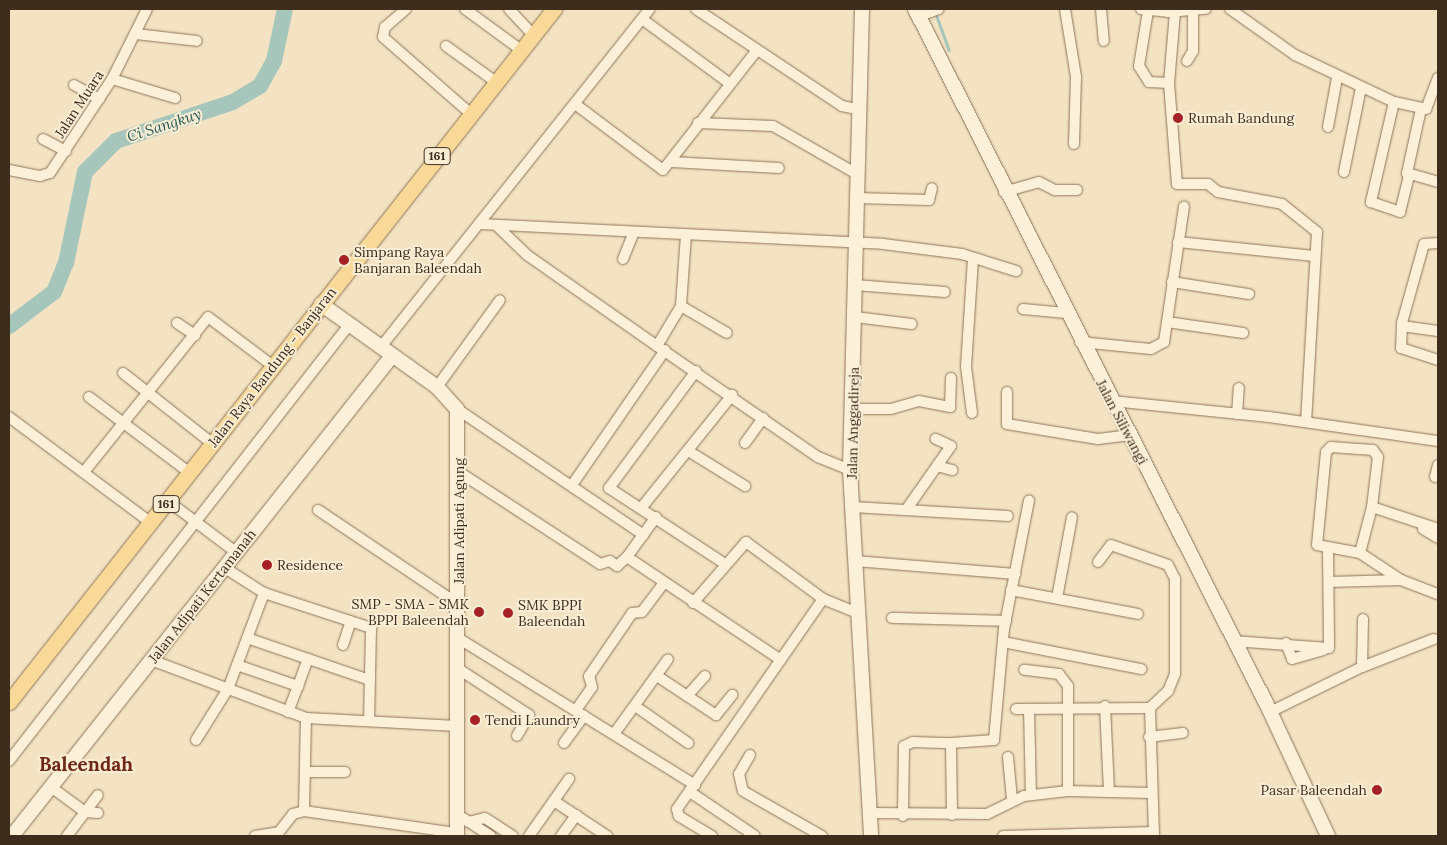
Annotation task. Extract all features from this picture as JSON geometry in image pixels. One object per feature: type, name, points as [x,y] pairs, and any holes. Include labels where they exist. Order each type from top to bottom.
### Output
[{"type":"main road","name":"Jalan Raya Bandung - Banjaran","points":[[9,702],[554,9]]},
{"type":"main road","name":"Jalan Anggadireja","points":[[862,9],[856,109],[854,409],[844,468],[853,508],[856,612],[871,836]]},
{"type":"main road","name":"Jalan Siliwangi","points":[[925,12],[1004,192],[1270,712],[1328,836]]},
{"type":"main road","points":[[321,304],[437,387],[457,409]]},
{"type":"main road","name":"Jalan Adipati Kertamanah","points":[[12,836],[392,356]]},
{"type":"main road","name":"Jalan Adipati Agung","points":[[457,409],[459,472],[457,726],[463,818],[457,834]]},
{"type":"street","name":"Jalan Muara","points":[[9,170],[40,176],[50,173],[112,79],[147,9]]},
{"type":"street","points":[[406,9],[382,35],[470,114]]},
{"type":"street","points":[[465,9],[521,50]]},
{"type":"street","points":[[510,9],[533,35]]},
{"type":"street","points":[[380,348],[650,9]]},
{"type":"street","points":[[696,9],[842,106],[856,109]]},
{"type":"street","points":[[1065,9],[1076,77],[1074,144]]},
{"type":"street","points":[[1101,9],[1104,41]]},
{"type":"street","points":[[1169,83],[1149,82],[1139,66],[1145,10],[1175,12],[1206,9]]},
{"type":"street","points":[[1230,9],[1295,55],[1337,78],[1394,102],[1421,109],[1428,107],[1438,78]]},
{"type":"street","points":[[1187,61],[1192,51],[1194,10]]},
{"type":"street","points":[[1175,12],[1169,83],[1177,184],[1208,184],[1218,192],[1257,197],[1294,210],[1315,229],[1314,324],[1306,422]]},
{"type":"street","points":[[642,19],[729,83]]},
{"type":"street","points":[[136,34],[197,41]]},
{"type":"street","points":[[446,46],[496,82]]},
{"type":"street","points":[[575,104],[658,169],[672,162],[698,123],[757,50]]},
{"type":"street","points":[[1328,127],[1337,78]]},
{"type":"street","points":[[112,79],[175,98]]},
{"type":"street","points":[[74,86],[99,99]]},
{"type":"street","points":[[1344,172],[1361,88]]},
{"type":"street","points":[[1394,102],[1371,202],[1400,212],[1421,109]]},
{"type":"street","points":[[698,123],[773,126],[855,174]]},
{"type":"street","points":[[43,139],[66,151]]},
{"type":"street","points":[[672,162],[779,168]]},
{"type":"street","points":[[1408,175],[1438,182]]},
{"type":"street","points":[[1004,192],[1039,182],[1054,190],[1077,190]]},
{"type":"street","points":[[856,198],[929,200],[932,188]]},
{"type":"street","points":[[1080,342],[1151,349],[1164,342],[1184,206]]},
{"type":"street","points":[[480,224],[856,243],[973,258],[1016,271]]},
{"type":"street","points":[[496,224],[531,257],[764,418],[844,468]]},
{"type":"street","points":[[624,259],[634,232]]},
{"type":"street","points":[[572,485],[661,348],[681,306],[686,235]]},
{"type":"street","points":[[1178,242],[1314,256]]},
{"type":"street","points":[[1438,243],[1424,244],[1402,326],[1402,351],[1438,360]]},
{"type":"street","points":[[972,413],[966,367],[973,258]]},
{"type":"street","points":[[1172,282],[1249,294]]},
{"type":"street","points":[[855,285],[945,292]]},
{"type":"street","points":[[437,387],[500,300]]},
{"type":"street","points":[[681,306],[727,332]]},
{"type":"street","points":[[1023,309],[1066,313]]},
{"type":"street","points":[[84,472],[126,423],[210,317],[273,366]]},
{"type":"street","points":[[855,317],[912,324]]},
{"type":"street","points":[[1167,322],[1243,332]]},
{"type":"street","points":[[177,323],[195,335]]},
{"type":"street","points":[[9,761],[196,524],[349,325]]},
{"type":"street","points":[[1402,326],[1438,331]]},
{"type":"street","points":[[696,371],[609,488],[656,517],[724,564]]},
{"type":"street","points":[[123,373],[212,444]]},
{"type":"street","points":[[854,409],[891,409],[920,402],[950,407],[951,378]]},
{"type":"street","points":[[1237,414],[1239,388]]},
{"type":"street","points":[[1007,392],[1007,424],[1098,439],[1129,435]]},
{"type":"street","points":[[642,508],[690,452],[732,395]]},
{"type":"street","points":[[90,398],[126,423],[190,473]]},
{"type":"street","points":[[1112,401],[1306,422],[1438,441]]},
{"type":"street","points":[[457,409],[644,534]]},
{"type":"street","points":[[9,417],[151,523]]},
{"type":"street","points":[[745,443],[764,418]]},
{"type":"street","points":[[906,510],[951,446],[936,440]]},
{"type":"street","points":[[1360,553],[1372,507],[1377,453],[1328,448],[1316,541],[1328,550],[1360,553],[1401,580],[1438,594]]},
{"type":"street","points":[[690,452],[745,486]]},
{"type":"street","points":[[1435,477],[1438,465]]},
{"type":"street","points":[[936,466],[952,470]]},
{"type":"street","points":[[459,472],[600,564],[610,561],[617,566],[627,557],[656,517]]},
{"type":"street","points":[[903,816],[904,746],[913,742],[951,743],[988,741],[1003,642],[996,620],[1011,590],[1010,574],[1029,500]]},
{"type":"street","points":[[168,501],[196,524],[237,553]]},
{"type":"street","points":[[1372,507],[1438,529]]},
{"type":"street","points":[[853,508],[1008,516]]},
{"type":"street","points":[[318,510],[458,604]]},
{"type":"street","points":[[1058,598],[1072,517]]},
{"type":"street","points":[[1407,520],[1438,538]]},
{"type":"street","points":[[693,603],[742,544],[748,543],[823,599],[856,612]]},
{"type":"street","points":[[1016,708],[1105,706],[1150,708],[1168,691],[1176,674],[1175,579],[1168,565],[1111,545],[1098,562]]},
{"type":"street","points":[[1328,550],[1330,648]]},
{"type":"street","points":[[627,557],[664,584],[781,660]]},
{"type":"street","points":[[855,561],[1010,574]]},
{"type":"street","points":[[225,568],[264,593],[351,621],[372,631],[368,721]]},
{"type":"street","points":[[1329,582],[1401,580]]},
{"type":"street","points":[[564,743],[592,687],[588,676],[632,613],[643,611],[664,584]]},
{"type":"street","points":[[1011,590],[1138,614]]},
{"type":"street","points":[[196,740],[228,689],[264,593]]},
{"type":"street","points":[[712,836],[679,816],[678,809],[823,599]]},
{"type":"street","points":[[892,618],[996,620]]},
{"type":"street","points":[[1362,667],[1363,619]]},
{"type":"street","points":[[343,645],[351,621]]},
{"type":"street","points":[[247,638],[370,680]]},
{"type":"street","points":[[458,638],[614,734],[693,788],[754,836]]},
{"type":"street","points":[[1270,712],[1362,667],[1434,639]]},
{"type":"street","points":[[1233,641],[1286,643],[1330,648]]},
{"type":"street","points":[[1003,642],[1141,669]]},
{"type":"street","points":[[1286,643],[1292,659],[1330,648]]},
{"type":"street","points":[[288,712],[308,659]]},
{"type":"street","points":[[614,734],[668,659]]},
{"type":"street","points":[[152,660],[306,718],[457,726]]},
{"type":"street","points":[[237,665],[298,686]]},
{"type":"street","points":[[457,668],[529,715],[517,736]]},
{"type":"street","points":[[1024,670],[1063,676],[1068,686],[1068,791]]},
{"type":"street","points":[[657,676],[717,715],[732,695]]},
{"type":"street","points":[[686,696],[705,676]]},
{"type":"street","points":[[635,706],[688,743]]},
{"type":"street","points":[[1105,706],[1109,792]]},
{"type":"street","points":[[1003,836],[1154,834],[1150,793],[1150,708]]},
{"type":"street","points":[[1029,709],[1031,794]]},
{"type":"street","points":[[304,811],[306,718]]},
{"type":"street","points":[[1150,737],[1183,733]]},
{"type":"street","points":[[951,743],[952,816]]},
{"type":"street","points":[[750,755],[739,774],[744,791],[822,836]]},
{"type":"street","points":[[1008,757],[1012,799]]},
{"type":"street","points":[[305,772],[345,772]]},
{"type":"street","points":[[529,836],[568,779]]},
{"type":"street","points":[[51,787],[85,812],[98,814]]},
{"type":"street","points":[[869,813],[903,816],[952,816],[991,812],[1012,799],[1031,794],[1068,791],[1150,793]]},
{"type":"street","points":[[67,836],[98,794]]},
{"type":"street","points":[[554,801],[607,836]]},
{"type":"street","points":[[256,836],[279,832],[293,814],[304,811],[457,834]]},
{"type":"street","points":[[562,836],[576,815]]},
{"type":"street","points":[[463,818],[491,836]]},
{"type":"street","points":[[463,818],[486,818],[513,836]]},
{"type":"waterway","name":"Ci Sangkuy","points":[[9,326],[54,292],[66,263],[85,172],[116,141],[233,102],[260,86],[274,61],[285,9]]},
{"type":"waterway","points":[[936,14],[949,50]]},
{"type":"place","name":"Rumah Bandung","points":[[1178,118]]},
{"type":"place","name":"Simpang Raya Banjaran Baleendah","points":[[344,260]]},
{"type":"place","name":"Residence","points":[[267,565]]},
{"type":"place","name":"SMP - SMA - SMK BPPI Baleendah","points":[[479,612]]},
{"type":"place","name":"SMK BPPI Baleendah","points":[[508,613]]},
{"type":"place","name":"Tendi Laundry","points":[[475,720]]},
{"type":"place","name":"Pasar Baleendah","points":[[1377,790]]},
{"type":"district","name":"Baleendah","points":[[86,765]]}]
